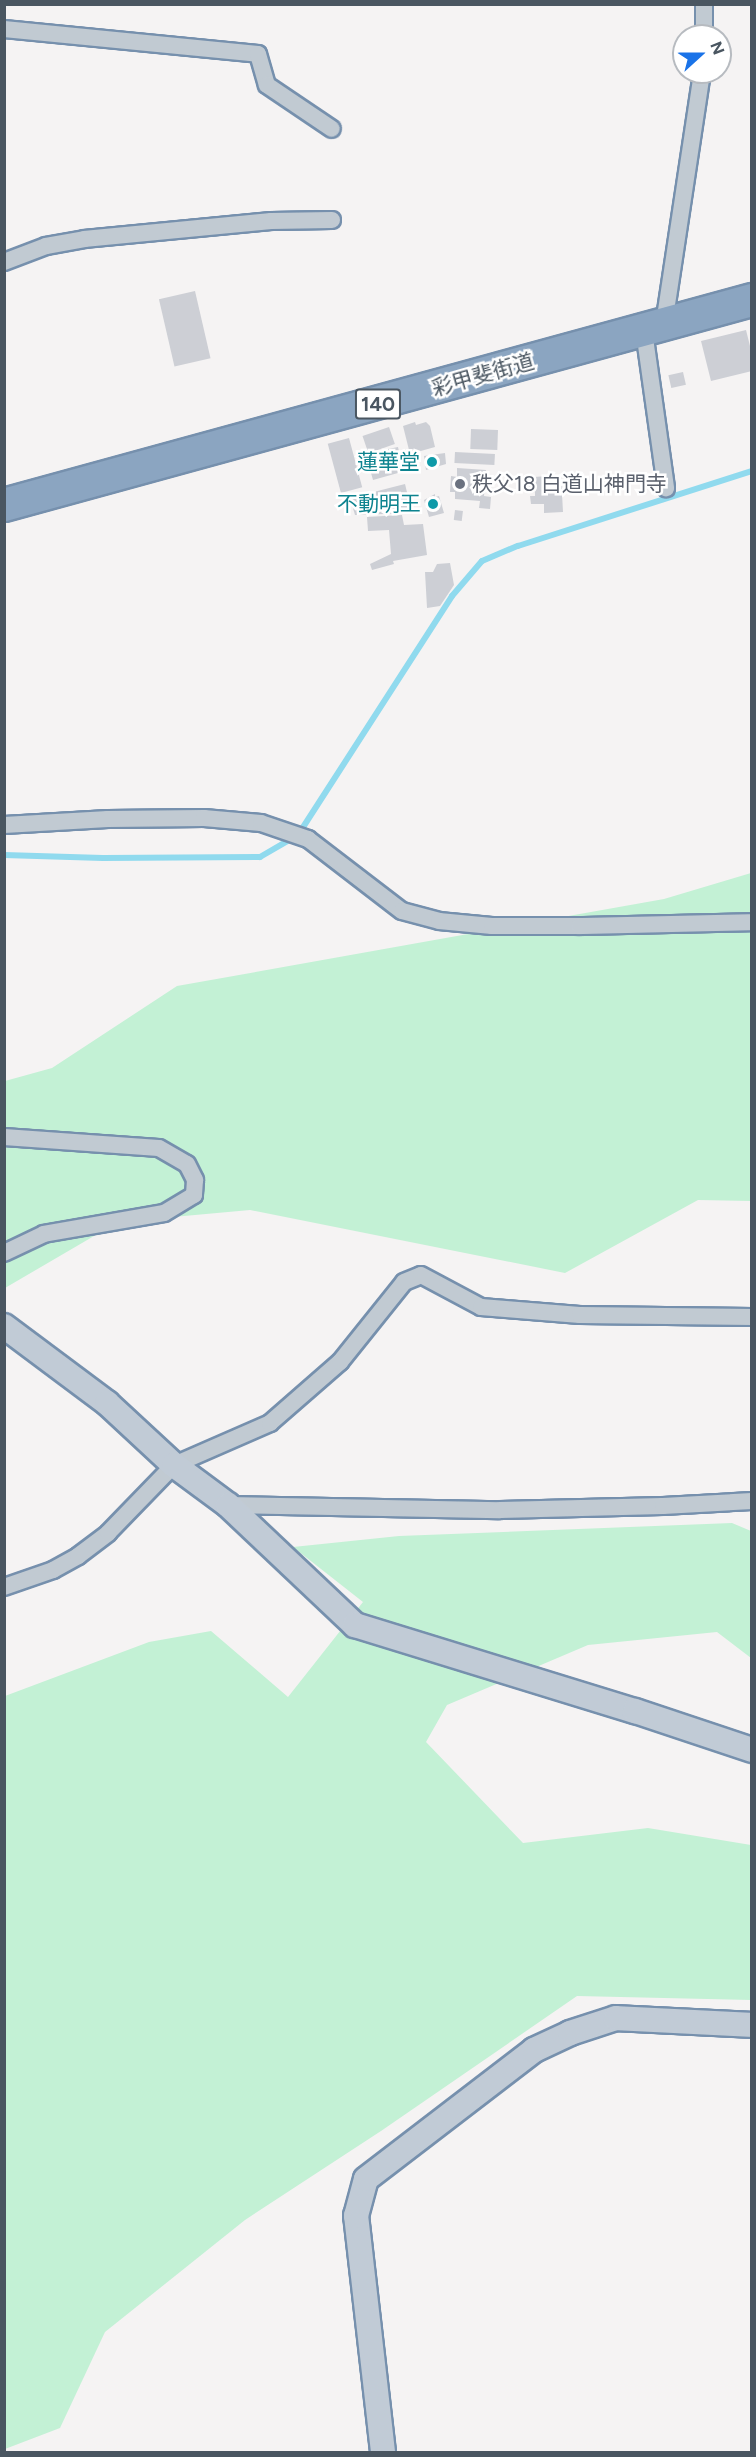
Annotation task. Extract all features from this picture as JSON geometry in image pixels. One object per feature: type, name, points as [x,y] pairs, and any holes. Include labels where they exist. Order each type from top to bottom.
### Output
[{"type":"highway","name":"彩甲斐街道","points":[[4,505],[752,300]]},
{"type":"street","points":[[704,4],[704,24]]},
{"type":"street","points":[[4,29],[258,54],[267,85],[332,129]]},
{"type":"street","points":[[666,488],[654,327],[700,84]]},
{"type":"street","points":[[4,262],[46,246],[84,239],[271,221],[332,220]]},
{"type":"street","points":[[4,825],[108,819],[204,818],[261,823],[309,839],[402,911],[439,921],[492,926],[752,922]]},
{"type":"street","points":[[4,1137],[159,1148],[188,1164],[195,1180],[194,1195],[164,1213],[44,1234],[4,1252]]},
{"type":"street","points":[[4,1587],[53,1570],[78,1556],[108,1533],[174,1465],[270,1423],[340,1362],[404,1282],[421,1275],[481,1306],[580,1315],[752,1317]]},
{"type":"street","points":[[4,1326],[107,1404],[174,1465],[228,1505],[355,1625],[752,1750]]},
{"type":"street","points":[[228,1505],[500,1510],[663,1506],[752,1501]]},
{"type":"street","points":[[383,2452],[356,2216],[366,2179],[534,2050],[570,2032],[616,2018],[752,2025]]},
{"type":"green space","points":[[751,873],[751,1201],[698,1200],[565,1273],[250,1210],[118,1222],[5,1288],[5,1081],[52,1068],[177,986],[664,899]]},
{"type":"green space","points":[[732,1523],[751,1531],[751,1658],[717,1632],[588,1645],[447,1705],[426,1742],[523,1843],[648,1828],[751,1845],[751,2000],[577,1996],[381,2131],[245,2220],[105,2332],[60,2428],[5,2449],[5,1696],[149,1642],[211,1631],[288,1697],[363,1602],[293,1547],[399,1536]]},
{"type":"building","points":[[195,291],[211,358],[174,367],[159,299]]},
{"type":"building","points":[[746,330],[752,354],[752,371],[711,381],[701,341]]},
{"type":"building","points":[[683,372],[686,385],[671,388],[668,375]]},
{"type":"building","points":[[415,422],[416,425],[426,422],[430,426],[435,447],[410,454],[403,426]]},
{"type":"building","points":[[389,427],[395,444],[368,453],[363,436]]},
{"type":"building","points":[[471,429],[498,430],[497,450],[470,449]]},
{"type":"building","points":[[349,438],[362,487],[341,493],[328,444]]},
{"type":"building","points":[[398,447],[401,461],[395,462],[398,473],[373,480],[367,459],[389,454],[388,449]]},
{"type":"building","points":[[455,452],[495,454],[494,465],[454,463]]},
{"type":"building","points":[[445,453],[446,464],[426,470],[424,456]]},
{"type":"building","points":[[457,468],[486,470],[484,496],[491,497],[490,509],[479,508],[480,501],[455,499],[455,492],[450,492],[451,476],[457,477]]},
{"type":"building","points":[[561,475],[563,512],[544,513],[544,504],[531,504],[530,496],[535,496],[535,492],[530,493],[529,481],[534,477]]},
{"type":"building","points":[[405,484],[412,513],[355,515],[350,498]]},
{"type":"building","points":[[435,494],[435,497],[439,496],[444,513],[429,517],[424,500]]},
{"type":"building","points":[[455,510],[463,511],[462,521],[454,520]]},
{"type":"building","points":[[402,515],[404,525],[423,524],[427,555],[393,561],[394,564],[372,570],[370,564],[391,554],[389,530],[368,531],[367,517]]},
{"type":"building","points":[[450,563],[454,585],[440,606],[427,608],[425,572],[433,572],[437,564]]},
{"type":"waterway","points":[[4,855],[103,858],[260,857],[298,835],[452,596],[482,561],[518,546],[752,471]]},
{"type":"place","name":"蓮華堂","points":[[432,462]]},
{"type":"place","name":"秩父18 白道山神門寺","points":[[460,484]]},
{"type":"place","name":"不動明王","points":[[433,504]]}]
